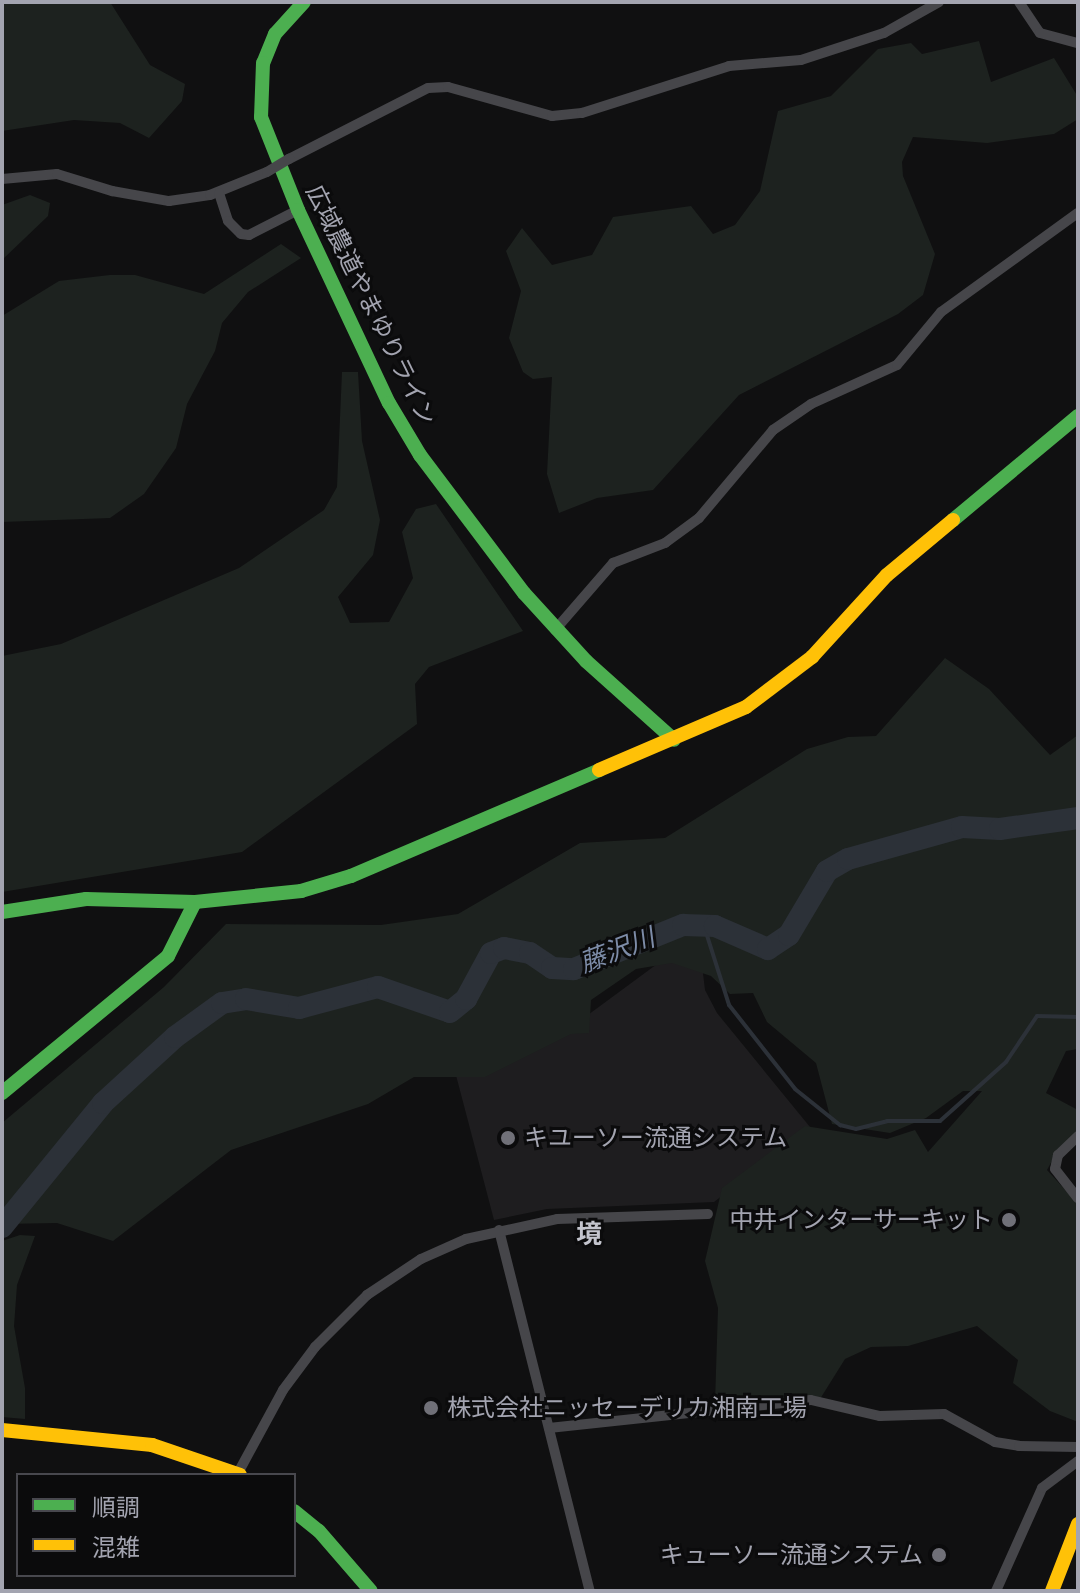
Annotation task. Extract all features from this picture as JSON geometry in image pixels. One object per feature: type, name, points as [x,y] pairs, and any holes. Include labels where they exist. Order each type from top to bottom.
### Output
[{"type":"main road","name":"広域農道やまゆりライン","points":[[304,2],[275,34],[258,88],[270,146],[389,403],[420,455],[555,630],[674,740]]},
{"type":"main road","points":[[2,912],[86,899],[195,902],[288,893],[351,876],[746,707],[788,678],[887,575],[1078,416]]},
{"type":"main road","points":[[2,1093],[168,956],[195,902]]},
{"type":"main road","points":[[2,1430],[152,1445],[236,1473]]},
{"type":"main road","points":[[296,1513],[319,1531],[371,1591]]},
{"type":"main road","points":[[1052,1591],[1078,1524]]},
{"type":"street","points":[[2,179],[57,174],[112,191],[169,201],[219,193],[267,172],[428,88],[448,87],[552,116],[582,113],[729,66],[801,60],[884,33],[939,2]]},
{"type":"street","points":[[1019,2],[1040,33],[1078,43]]},
{"type":"street","points":[[219,193],[228,221],[241,234],[249,235],[298,210]]},
{"type":"street","points":[[555,630],[613,563],[665,543],[715,503],[773,430],[811,404],[897,365],[941,312],[1078,213]]},
{"type":"street","points":[[1078,1136],[1058,1155],[1055,1169],[1078,1198]]},
{"type":"street","points":[[240,1473],[283,1390],[342,1318],[421,1259],[499,1230],[557,1219],[708,1214]]},
{"type":"street","points":[[499,1230],[590,1591]]},
{"type":"street","points":[[549,1428],[811,1400],[880,1416],[944,1414],[995,1442],[1019,1446],[1078,1447]]},
{"type":"street","points":[[996,1591],[1042,1488],[1078,1461]]},
{"type":"shaded area","points":[[2,2],[110,2],[150,65],[185,84],[182,101],[149,138],[120,123],[74,120],[2,131]]},
{"type":"shaded area","points":[[979,41],[991,82],[1054,58],[1078,97],[1078,119],[1054,134],[987,143],[913,137],[902,162],[903,176],[935,254],[923,295],[898,314],[739,395],[653,490],[597,498],[559,513],[547,474],[552,377],[533,379],[523,372],[509,338],[521,291],[506,251],[522,228],[552,265],[592,255],[613,217],[691,206],[713,234],[735,225],[760,191],[778,111],[831,96],[878,49],[911,43],[922,54]]},
{"type":"shaded area","points":[[30,195],[50,203],[48,216],[2,260],[2,205]]},
{"type":"shaded area","points":[[281,244],[301,258],[248,292],[222,323],[215,351],[187,404],[176,448],[144,494],[110,518],[2,522],[2,316],[59,281],[110,275],[135,275],[204,294]]},
{"type":"shaded area","points":[[342,372],[358,372],[362,441],[380,520],[373,555],[338,597],[350,623],[389,622],[413,578],[402,532],[416,509],[436,504],[523,631],[429,667],[415,684],[417,724],[242,852],[2,892],[2,656],[61,644],[239,568],[324,510],[337,487]]},
{"type":"shaded area","points":[[945,658],[989,689],[1050,755],[1078,735],[1078,1049],[1066,1051],[1046,1093],[1078,1110],[1078,1132],[1059,1148],[1047,1170],[1078,1204],[1078,1422],[1050,1411],[1013,1383],[1018,1360],[977,1326],[908,1346],[871,1347],[845,1359],[820,1399],[715,1403],[718,1308],[705,1261],[722,1188],[805,1126],[887,1139],[915,1130],[928,1152],[982,1091],[963,1091],[926,1118],[890,1133],[832,1124],[816,1063],[767,1022],[753,993],[730,994],[711,976],[672,963],[636,969],[591,1000],[589,1033],[571,1034],[485,1077],[414,1077],[368,1104],[231,1150],[113,1241],[57,1223],[2,1224],[2,1123],[164,987],[226,924],[381,925],[458,914],[580,843],[665,838],[807,749],[848,737],[876,736]]},
{"type":"shaded area","points":[[672,953],[702,965],[705,990],[717,1013],[810,1127],[714,1202],[547,1209],[494,1220],[452,1060],[577,1023]]},
{"type":"shaded area","points":[[20,1235],[35,1236],[17,1285],[14,1326],[25,1388],[25,1419],[2,1417],[2,1241]]},
{"type":"waterway","name":"藤沢川","points":[[2,1227],[103,1103],[175,1037],[222,1003],[246,999],[299,1008],[378,987],[450,1012],[466,999],[491,953],[504,948],[530,953],[552,968],[574,969],[683,925],[715,926],[768,949],[789,935],[827,871],[848,859],[962,827],[1000,829],[1078,818]]},
{"type":"waterway","points":[[704,926],[729,1005],[795,1089],[840,1125],[856,1129],[887,1121],[940,1121],[1006,1062],[1037,1016],[1078,1017]]},
{"type":"traffic: fast","points":[[304,2],[275,34],[263,63],[261,117],[298,210],[389,403],[420,455],[524,593],[586,661],[674,740]]},
{"type":"traffic: fast","points":[[953,520],[1078,416]]},
{"type":"traffic: fast","points":[[2,912],[86,899],[195,902],[301,891],[351,876],[599,770]]},
{"type":"traffic: fast","points":[[2,1093],[168,956],[195,902]]},
{"type":"traffic: fast","points":[[296,1513],[319,1531],[371,1591]]},
{"type":"traffic: slow","points":[[599,770],[746,707],[812,657],[887,575],[953,520]]},
{"type":"traffic: slow","points":[[2,1430],[152,1445],[234,1473]]},
{"type":"traffic: slow","points":[[1052,1591],[1078,1524]]},
{"type":"place","name":"キユーソー流通システム","points":[[508,1138]]},
{"type":"place","name":"中井インターサーキット","points":[[1009,1220]]},
{"type":"place","name":"株式会社ニッセーデリカ湘南工場","points":[[431,1408]]},
{"type":"place","name":"キューソー流通システム","points":[[939,1555]]},
{"type":"district","name":"境","points":[[589,1234]]}]
